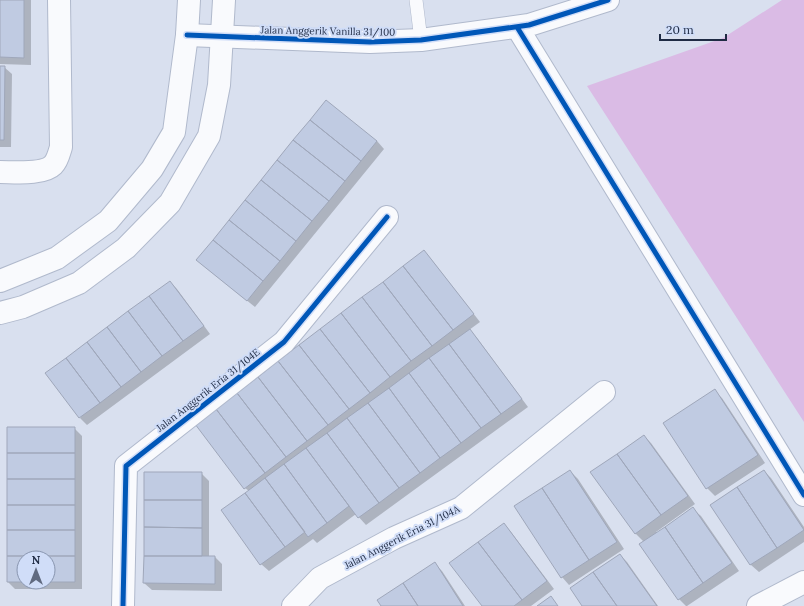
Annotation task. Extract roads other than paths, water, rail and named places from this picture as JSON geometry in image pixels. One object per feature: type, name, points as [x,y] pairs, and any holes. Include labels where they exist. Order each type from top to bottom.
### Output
[{"type":"street","points":[[0,172],[28,172],[46,170],[54,164],[58,157],[60,147],[59,0]]},
{"type":"street","points":[[0,280],[57,258],[108,221],[152,169],[174,132],[187,35],[189,0]]},
{"type":"street","points":[[0,313],[23,308],[79,283],[126,248],[170,203],[209,136],[219,85],[224,0]]},
{"type":"street","name":"Jalan Anggerik Vanilla 31/100","points":[[187,35],[370,42],[420,40],[529,25],[608,0]]},
{"type":"street","points":[[517,27],[804,495]]},
{"type":"street","name":"Jalan Anggerik Eria 31/104E","points":[[123,606],[126,466],[284,342],[387,217]]},
{"type":"street","name":"Jalan Anggerik Eria 31/104A","points":[[293,606],[320,578],[394,538],[461,508],[604,392]]},
{"type":"street","points":[[758,606],[804,582]]},
{"type":"lane","points":[[416,0],[420,40]]}]
